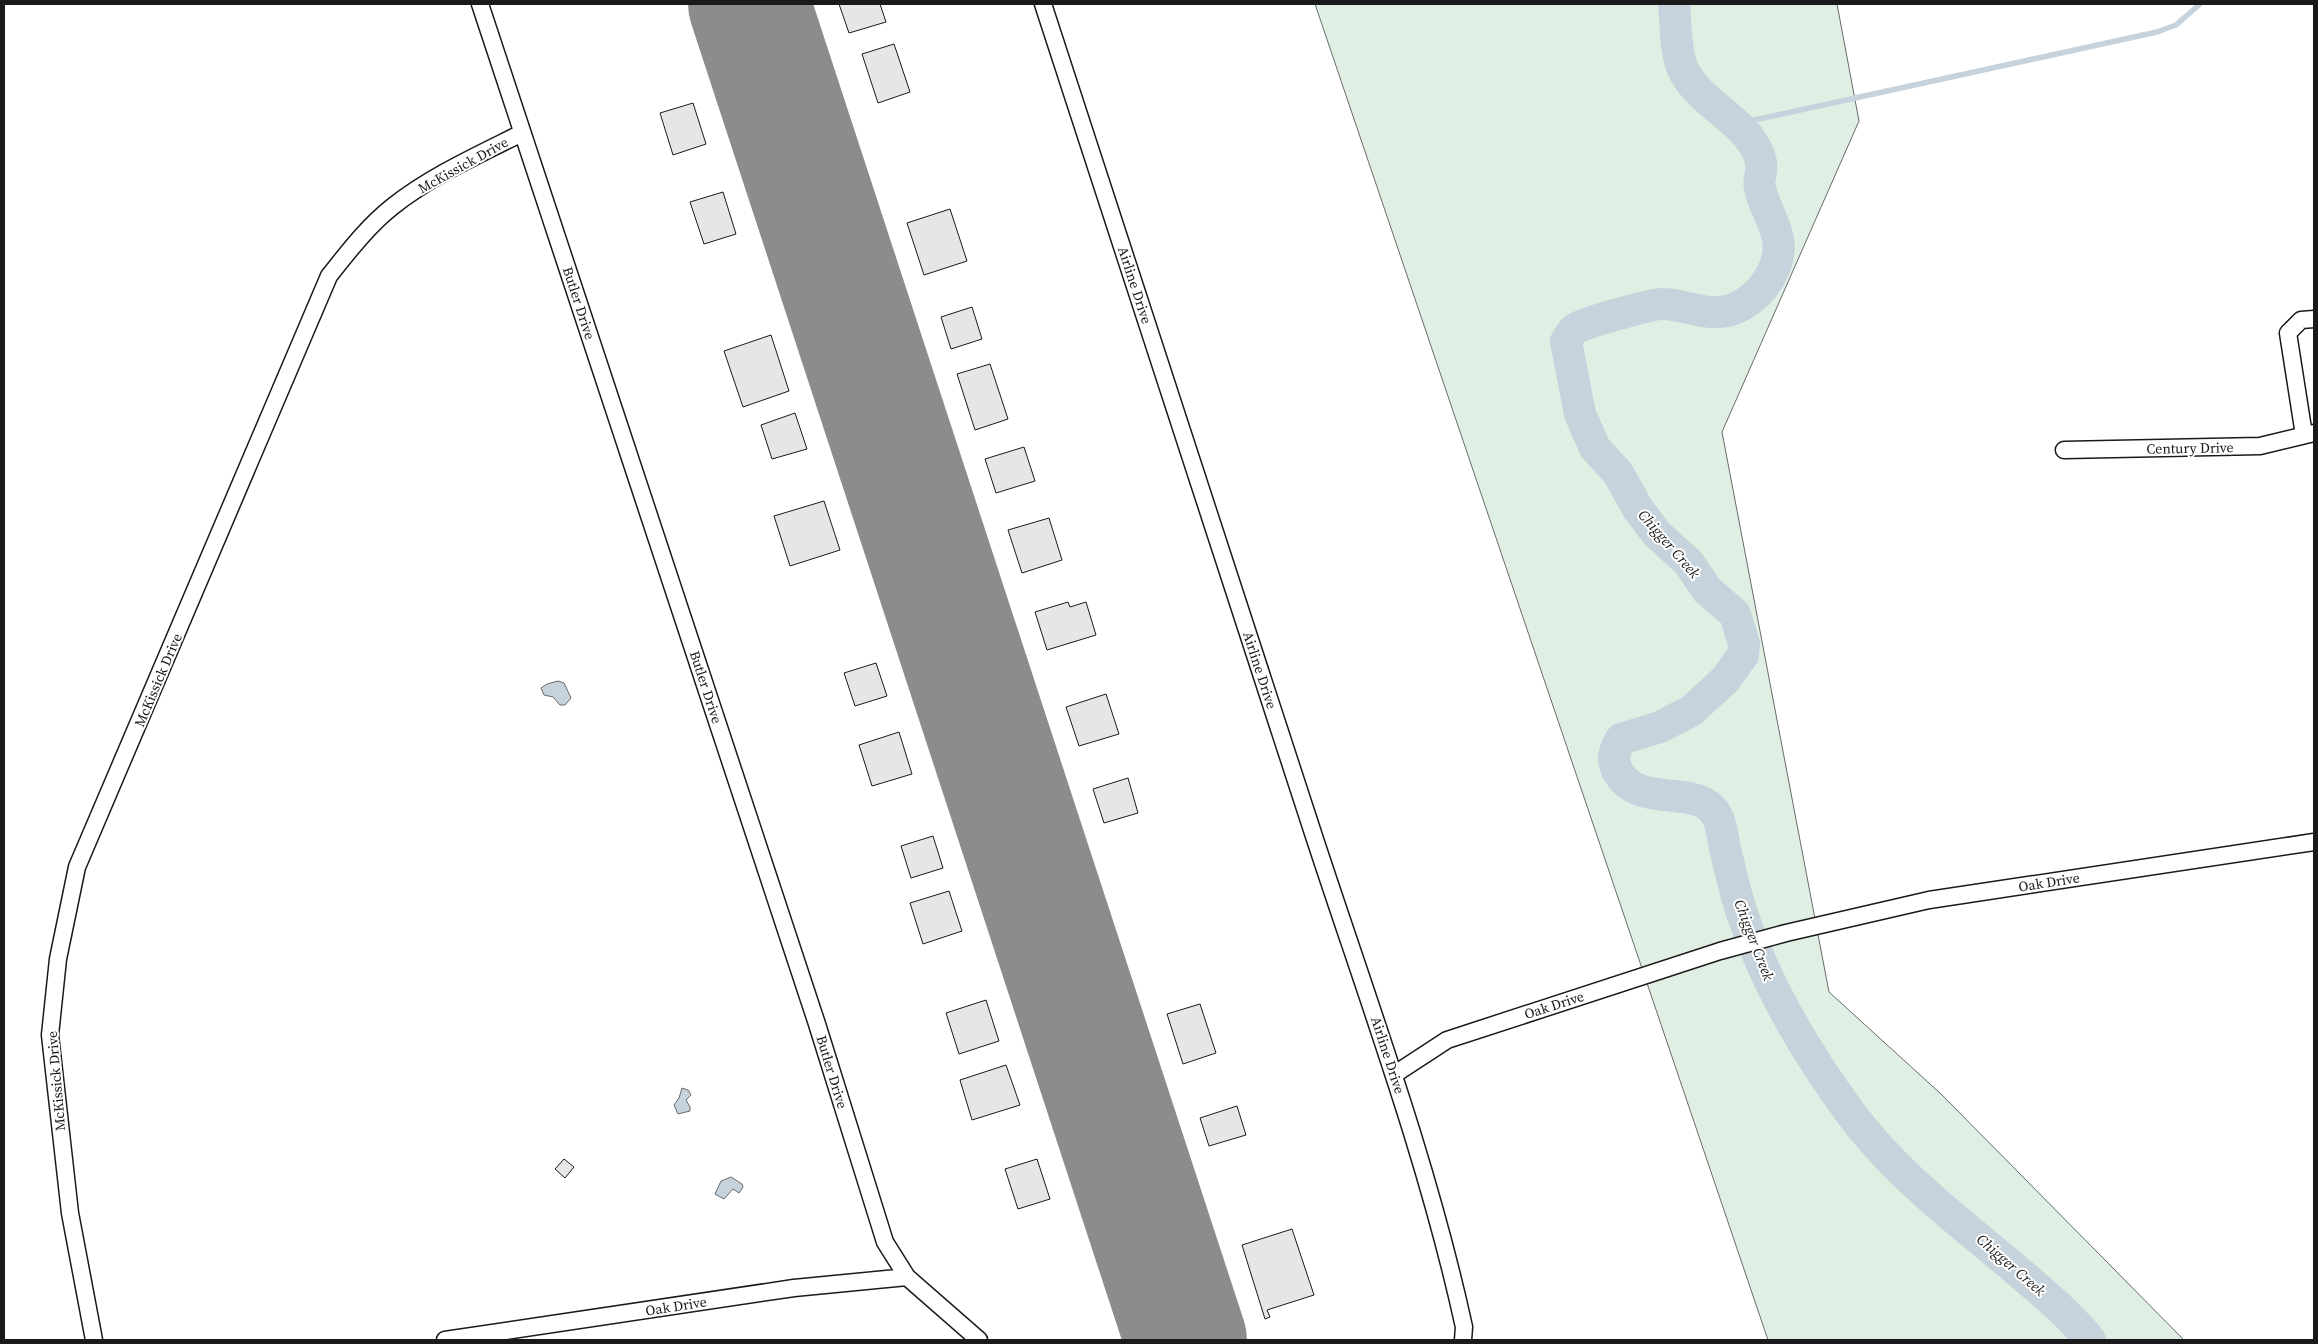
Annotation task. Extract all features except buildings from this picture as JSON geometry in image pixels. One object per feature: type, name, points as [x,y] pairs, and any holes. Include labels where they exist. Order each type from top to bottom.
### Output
[{"type":"street","name":"Butler Drive","points":[[480,4],[817,1024],[885,1242],[907,1277],[979,1340]]},
{"type":"street","name":"Airline Drive","points":[[1043,4],[1339,912],[1395,1074],[1446,1246],[1464,1327],[1463,1340]]},
{"type":"street","name":"McKissick Drive","points":[[94,1340],[70,1213],[50,1035],[58,959],[77,867],[329,276],[349,251],[391,208],[436,177],[522,133]]},
{"type":"street","points":[[2309,434],[2288,334],[2301,320],[2314,320]]},
{"type":"street","name":"Century Drive","points":[[2064,450],[2260,446],[2309,434]]},
{"type":"street","name":"Oak Drive","points":[[1395,1074],[1446,1040],[1720,951],[1786,934],[1929,900],[2314,842]]},
{"type":"street","name":"Oak Drive","points":[[445,1340],[794,1288],[907,1277]]},
{"type":"green space","points":[[1315,4],[1837,4],[1859,121],[1722,432],[1829,992],[1941,1094],[2184,1340],[1768,1340]]},
{"type":"shaded area","points":[[558,681],[564,683],[571,698],[565,705],[560,705],[553,697],[544,695],[541,688]]},
{"type":"shaded area","points":[[682,1088],[688,1090],[691,1095],[686,1100],[690,1111],[678,1114],[674,1105],[679,1098]]},
{"type":"shaded area","points":[[731,1177],[742,1184],[743,1187],[739,1193],[733,1189],[724,1199],[715,1194],[721,1181]]},
{"type":"waterway","name":"Chigger Creek","points":[[1674,4],[1677,48],[1684,71],[1697,89],[1747,135],[1757,151],[1761,161],[1760,188],[1775,228],[1779,248],[1773,271],[1762,288],[1748,301],[1731,310],[1711,312],[1668,304],[1655,305],[1617,314],[1581,326],[1574,330],[1566,341],[1580,414],[1595,448],[1618,473],[1638,509],[1657,534],[1689,563],[1707,590],[1735,614],[1744,644],[1743,655],[1725,680],[1691,711],[1660,727],[1621,739],[1615,754],[1615,766],[1626,782],[1639,790],[1652,794],[1695,799],[1707,805],[1716,814],[1721,827],[1740,908],[1775,993],[1802,1042],[1849,1111],[1867,1134],[1906,1175],[2054,1302],[2090,1340]]},
{"type":"waterway","points":[[1736,124],[2157,32],[2176,25],[2200,4]]},
{"type":"runway","points":[[749,4],[1186,1340]]}]
